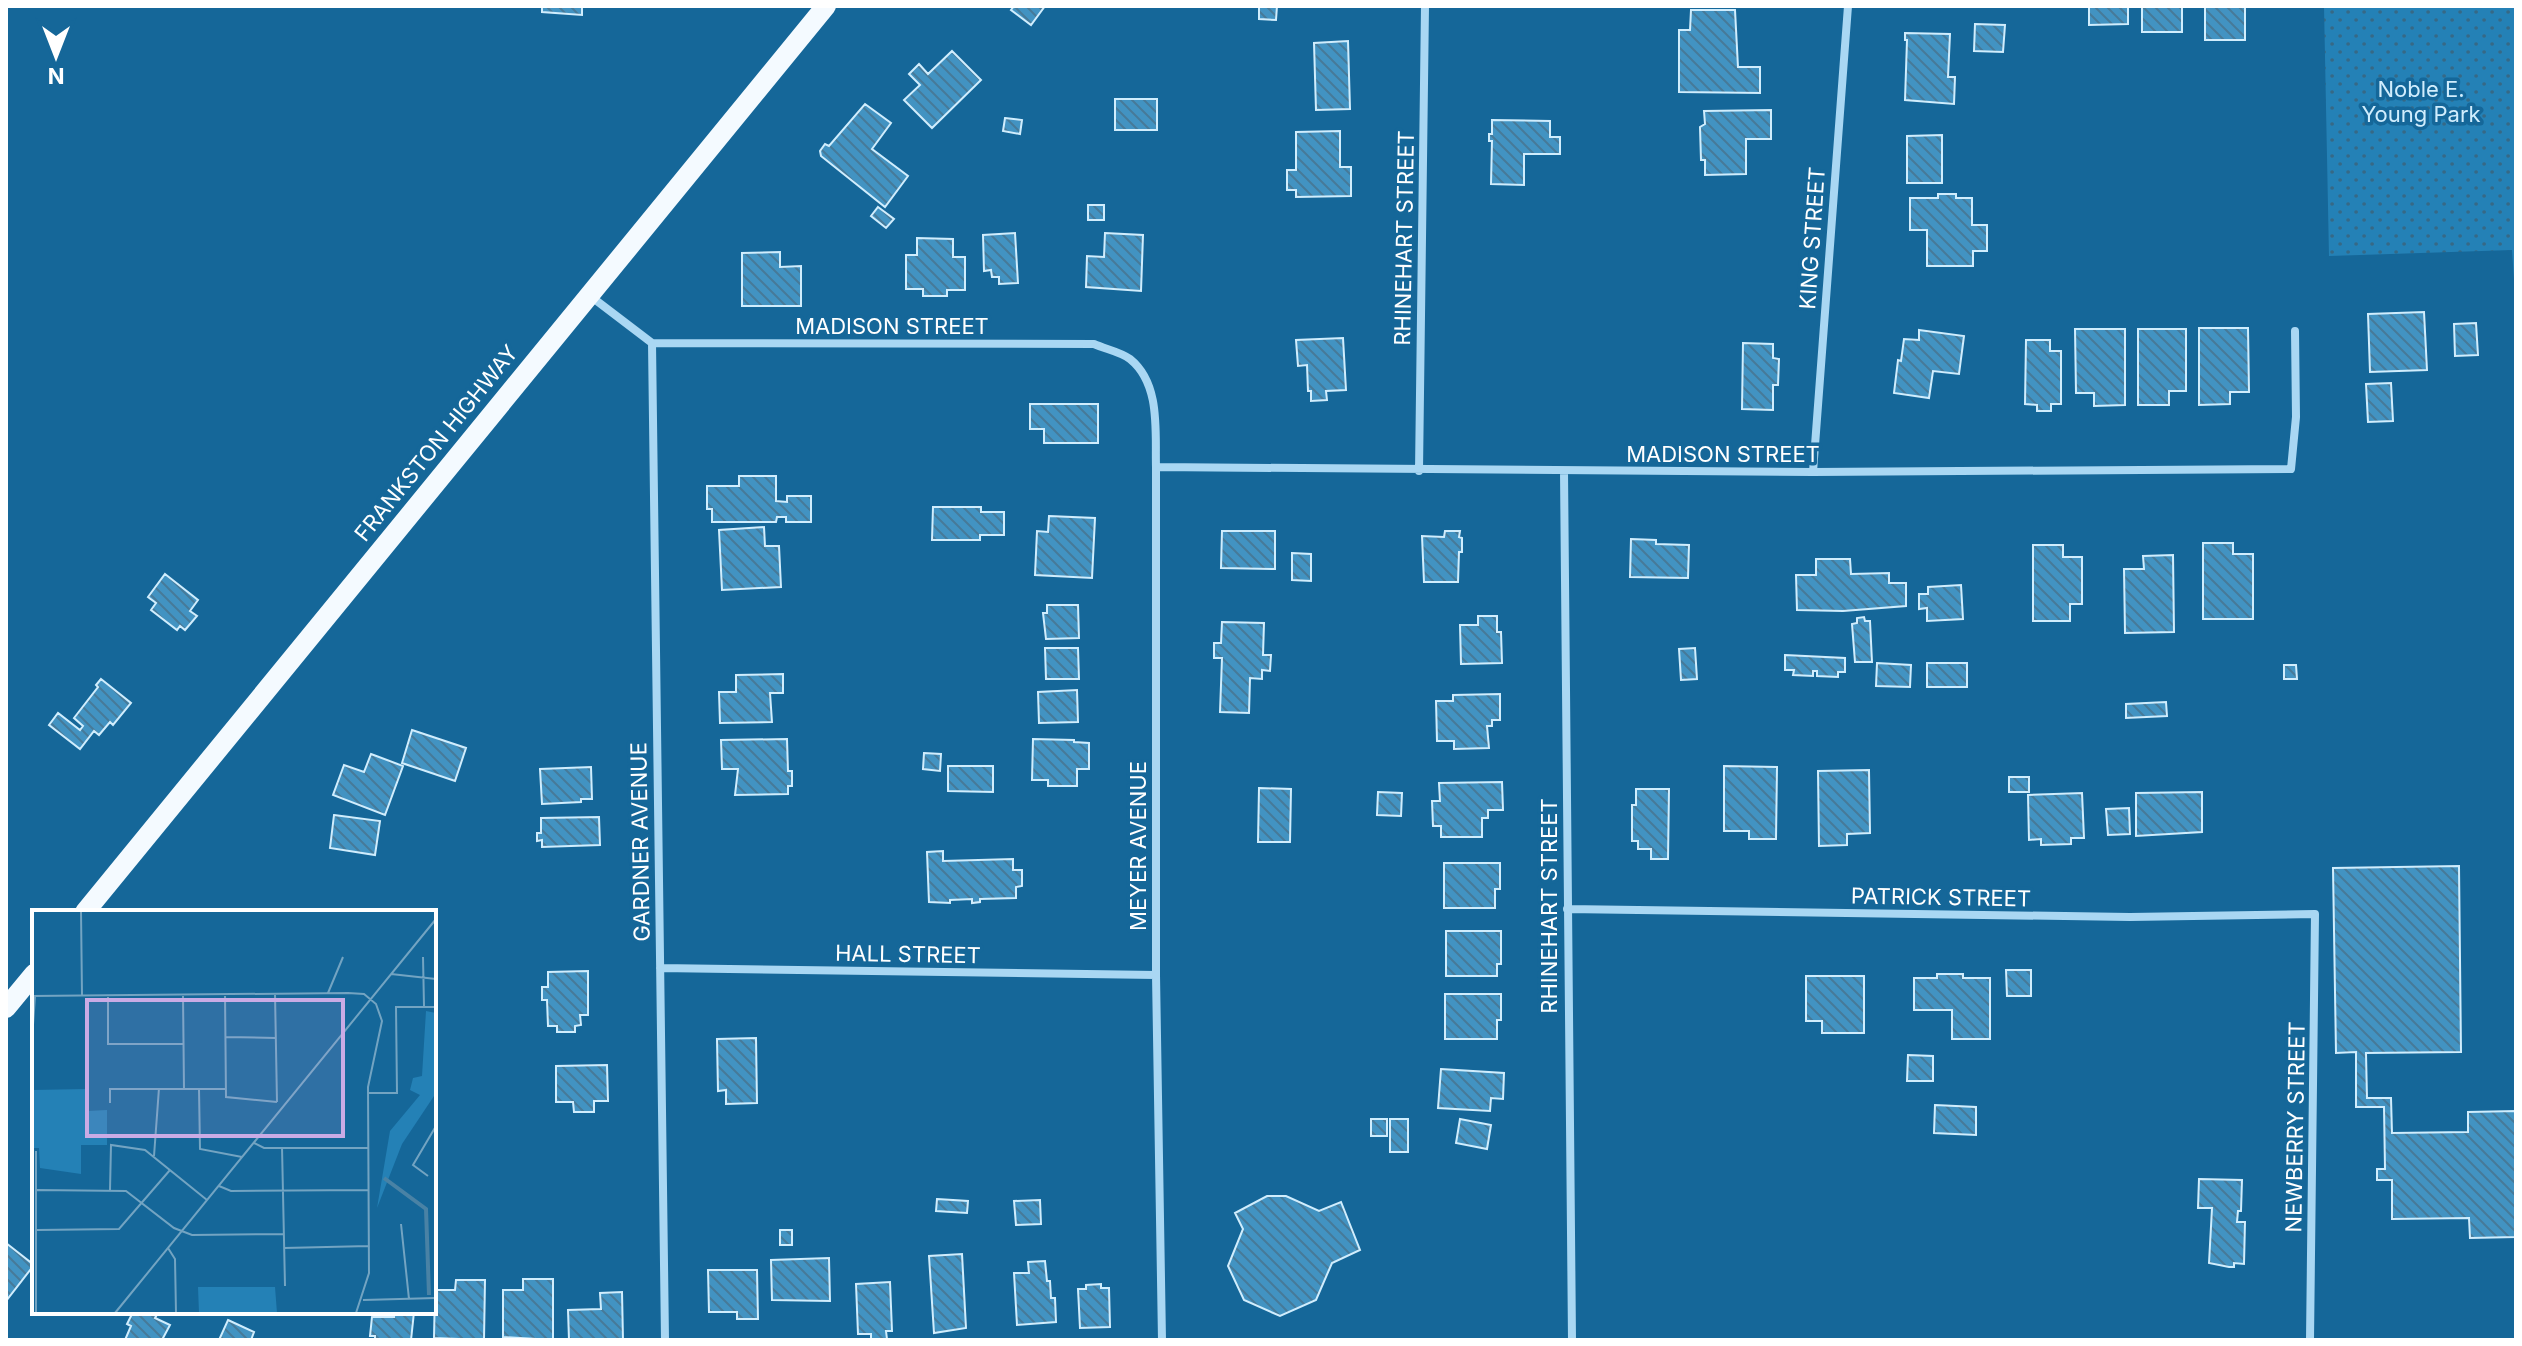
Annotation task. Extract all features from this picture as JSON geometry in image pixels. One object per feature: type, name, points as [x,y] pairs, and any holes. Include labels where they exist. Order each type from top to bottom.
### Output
[{"type":"main road","name":"FRANKSTON HIGHWAY","points":[[87,910],[826,6]]},
{"type":"main road","points":[[6,1008],[32,976]]},
{"type":"street","name":"RHINEHART STREET","points":[[1419,471],[1425,6]]},
{"type":"street","name":"KING STREET","points":[[1813,472],[1848,6]]},
{"type":"street","points":[[589,294],[652,343]]},
{"type":"street","name":"MADISON STREET","points":[[1156,467],[1813,472],[2291,469],[2296,417],[2295,331]]},
{"type":"street","name":"MADISON STREET","points":[[652,343],[1094,344],[1129,359]]},
{"type":"street","name":"GARDNER AVENUE","points":[[652,343],[665,1340]]},
{"type":"street","name":"MEYER AVENUE","points":[[1129,359],[1148,383],[1155,411],[1156,975],[1162,1340]]},
{"type":"street","name":"RHINEHART STREET","points":[[1564,471],[1572,1340]]},
{"type":"street","name":"PATRICK STREET","points":[[1567,909],[2130,917],[2315,914]]},
{"type":"street","name":"NEWBERRY STREET","points":[[2310,1340],[2315,914]]},
{"type":"street","name":"HALL STREET","points":[[660,968],[1156,975]]},
{"type":"green space","name":"Noble E. Young Park","points":[[2324,6],[2516,6],[2516,308],[2512,250],[2329,256]]},
{"type":"building","points":[[542,6],[582,6],[582,15],[542,12]]},
{"type":"building","points":[[1014,6],[1045,6],[1031,25],[1011,10]]},
{"type":"building","points":[[1259,6],[1277,6],[1276,20],[1259,19]]},
{"type":"building","points":[[2089,6],[2128,6],[2128,24],[2089,25]]},
{"type":"building","points":[[2142,6],[2182,6],[2182,32],[2142,32]]},
{"type":"building","points":[[2205,6],[2245,6],[2245,40],[2205,40]]},
{"type":"building","points":[[1691,10],[1735,10],[1738,67],[1760,67],[1760,93],[1679,92],[1679,30],[1690,30]]},
{"type":"building","points":[[1975,24],[2005,25],[2003,52],[1974,51]]},
{"type":"building","points":[[1905,33],[1950,34],[1948,77],[1955,77],[1954,104],[1905,100]]},
{"type":"building","points":[[1348,41],[1350,109],[1316,110],[1314,43]]},
{"type":"building","points":[[952,51],[981,80],[932,128],[904,100],[920,85],[909,74],[919,64],[928,74]]},
{"type":"building","points":[[1115,99],[1157,99],[1157,130],[1115,130]]},
{"type":"building","points":[[865,104],[891,123],[872,149],[908,176],[885,207],[821,156],[820,151],[825,144],[829,146]]},
{"type":"building","points":[[1771,110],[1771,139],[1746,139],[1746,174],[1705,175],[1705,160],[1701,160],[1700,127],[1705,124],[1704,111]]},
{"type":"building","points":[[1005,118],[1022,120],[1020,134],[1003,131]]},
{"type":"building","points":[[1492,120],[1550,121],[1550,137],[1560,137],[1560,154],[1524,154],[1524,185],[1491,184],[1492,141],[1489,141],[1489,134],[1492,134]]},
{"type":"building","points":[[1340,131],[1340,167],[1351,167],[1351,196],[1296,197],[1296,190],[1287,190],[1287,170],[1296,170],[1296,132]]},
{"type":"building","points":[[1942,135],[1942,183],[1907,183],[1907,136]]},
{"type":"building","points":[[1938,194],[1972,198],[1972,225],[1987,225],[1987,251],[1973,251],[1973,266],[1927,266],[1927,230],[1910,230],[1910,198],[1938,198]]},
{"type":"building","points":[[1088,205],[1104,205],[1104,220],[1088,220]]},
{"type":"building","points":[[878,207],[894,219],[886,228],[871,216]]},
{"type":"building","points":[[1015,233],[1018,283],[999,284],[999,277],[992,277],[991,270],[984,271],[983,235]]},
{"type":"building","points":[[1105,233],[1143,235],[1141,291],[1086,287],[1087,256],[1104,257]]},
{"type":"building","points":[[917,238],[953,239],[953,257],[965,257],[965,290],[947,290],[947,296],[923,296],[923,289],[906,289],[906,255],[917,255]]},
{"type":"building","points":[[780,252],[780,267],[801,266],[801,306],[742,306],[742,253]]},
{"type":"building","points":[[2424,312],[2427,370],[2370,372],[2368,314]]},
{"type":"building","points":[[2476,323],[2478,355],[2455,356],[2454,324]]},
{"type":"building","points":[[2199,328],[2248,328],[2249,392],[2230,392],[2230,404],[2199,405]]},
{"type":"building","points":[[2075,329],[2125,329],[2125,405],[2094,406],[2094,393],[2076,393]]},
{"type":"building","points":[[2138,329],[2186,329],[2186,391],[2169,391],[2169,405],[2138,405]]},
{"type":"building","points":[[1919,330],[1964,336],[1959,374],[1933,371],[1929,398],[1894,393],[1904,339],[1919,340]]},
{"type":"building","points":[[1343,338],[1346,390],[1326,391],[1327,400],[1311,401],[1307,365],[1298,366],[1296,340]]},
{"type":"building","points":[[2026,340],[2050,340],[2050,351],[2061,351],[2061,404],[2051,404],[2051,411],[2037,411],[2037,405],[2025,404]]},
{"type":"building","points":[[1743,343],[1773,344],[1773,358],[1779,359],[1778,385],[1773,385],[1773,410],[1742,409]]},
{"type":"building","points":[[2391,383],[2393,421],[2368,422],[2366,384]]},
{"type":"building","points":[[1030,404],[1098,404],[1098,443],[1044,443],[1044,429],[1030,429]]},
{"type":"building","points":[[739,476],[776,476],[776,501],[787,502],[787,496],[811,496],[811,522],[786,522],[786,517],[777,517],[776,522],[712,522],[712,509],[707,509],[707,486],[739,486]]},
{"type":"building","points":[[933,507],[981,507],[981,512],[1004,512],[1004,535],[980,535],[980,540],[932,540]]},
{"type":"building","points":[[1049,516],[1095,518],[1092,578],[1035,575],[1037,531],[1048,532]]},
{"type":"building","points":[[764,527],[765,546],[779,546],[781,587],[722,590],[719,530]]},
{"type":"building","points":[[1222,531],[1275,531],[1275,569],[1221,568]]},
{"type":"building","points":[[1445,531],[1460,531],[1459,537],[1462,538],[1458,582],[1424,582],[1422,536],[1444,537]]},
{"type":"building","points":[[1631,539],[1656,540],[1656,544],[1689,545],[1688,578],[1630,577]]},
{"type":"building","points":[[2203,543],[2233,543],[2233,554],[2253,554],[2253,619],[2203,619]]},
{"type":"building","points":[[2033,545],[2063,545],[2063,557],[2082,557],[2082,604],[2070,604],[2070,621],[2033,621]]},
{"type":"building","points":[[1292,553],[1311,554],[1311,581],[1292,580]]},
{"type":"building","points":[[2173,555],[2174,632],[2125,633],[2124,569],[2144,569],[2143,556]]},
{"type":"building","points":[[1816,559],[1850,559],[1851,574],[1889,573],[1889,583],[1906,583],[1906,606],[1843,611],[1797,610],[1796,575],[1816,575]]},
{"type":"building","points":[[165,574],[198,600],[190,611],[197,616],[185,630],[180,626],[177,630],[151,610],[156,603],[148,597]]},
{"type":"building","points":[[1961,585],[1963,619],[1927,621],[1927,608],[1919,609],[1919,594],[1928,594],[1928,587]]},
{"type":"building","points":[[1047,605],[1078,605],[1079,638],[1046,639],[1043,613],[1047,613]]},
{"type":"building","points":[[1478,616],[1497,616],[1502,663],[1461,664],[1460,625],[1478,625]]},
{"type":"building","points":[[1864,617],[1865,621],[1870,621],[1872,662],[1855,662],[1852,624],[1857,623],[1857,618]]},
{"type":"building","points":[[1222,622],[1264,623],[1263,655],[1271,655],[1270,671],[1262,670],[1262,679],[1250,678],[1249,713],[1220,712],[1222,658],[1214,658],[1214,643],[1221,643]]},
{"type":"building","points":[[1045,648],[1078,648],[1079,679],[1046,679]]},
{"type":"building","points":[[1695,648],[1697,679],[1681,680],[1679,649]]},
{"type":"building","points":[[1785,655],[1845,658],[1845,672],[1838,672],[1838,677],[1817,676],[1817,671],[1813,671],[1813,676],[1793,675],[1794,670],[1785,670]]},
{"type":"building","points":[[1877,663],[1911,665],[1910,687],[1876,686]]},
{"type":"building","points":[[1927,663],[1967,663],[1967,687],[1927,687]]},
{"type":"building","points":[[2284,665],[2296,665],[2297,679],[2284,679]]},
{"type":"building","points":[[783,674],[783,693],[770,693],[772,722],[720,723],[719,692],[736,692],[736,675]]},
{"type":"building","points":[[101,679],[131,703],[113,725],[110,722],[99,735],[94,731],[80,749],[49,725],[58,713],[80,730],[83,726],[74,718]]},
{"type":"building","points":[[1077,690],[1078,722],[1039,723],[1038,692]]},
{"type":"building","points":[[1500,694],[1500,720],[1492,720],[1492,726],[1487,726],[1489,748],[1454,749],[1454,741],[1437,741],[1436,701],[1453,701],[1453,695]]},
{"type":"building","points":[[2166,702],[2167,716],[2126,718],[2126,704]]},
{"type":"building","points":[[412,730],[466,748],[455,781],[402,763]]},
{"type":"building","points":[[787,739],[788,771],[792,771],[792,786],[788,786],[788,794],[735,795],[738,769],[722,769],[721,740]]},
{"type":"building","points":[[1033,739],[1089,743],[1089,769],[1077,769],[1077,786],[1048,786],[1048,780],[1032,780]]},
{"type":"building","points":[[924,753],[941,754],[940,771],[923,769]]},
{"type":"building","points":[[371,754],[403,766],[385,815],[333,795],[344,765],[364,772]]},
{"type":"building","points":[[948,766],[993,766],[993,792],[948,791]]},
{"type":"building","points":[[1724,766],[1777,767],[1776,839],[1749,839],[1749,831],[1724,831]]},
{"type":"building","points":[[591,767],[592,799],[542,804],[540,769]]},
{"type":"building","points":[[1869,770],[1870,833],[1847,834],[1847,845],[1819,846],[1818,771]]},
{"type":"building","points":[[2009,777],[2029,777],[2029,792],[2009,792]]},
{"type":"building","points":[[1502,782],[1503,810],[1488,810],[1488,818],[1482,818],[1482,837],[1441,837],[1441,826],[1433,826],[1432,801],[1440,801],[1439,783]]},
{"type":"building","points":[[1259,788],[1291,789],[1290,842],[1258,842]]},
{"type":"building","points":[[1636,789],[1669,789],[1668,859],[1651,859],[1651,849],[1638,849],[1638,841],[1632,841],[1632,805],[1636,805]]},
{"type":"building","points":[[1378,792],[1402,793],[1401,816],[1377,815]]},
{"type":"building","points":[[2202,792],[2202,832],[2136,836],[2136,793]]},
{"type":"building","points":[[2082,793],[2084,838],[2071,838],[2071,844],[2041,845],[2041,839],[2029,840],[2028,795]]},
{"type":"building","points":[[2129,808],[2130,834],[2108,835],[2106,809]]},
{"type":"building","points":[[334,815],[380,821],[375,855],[330,848]]},
{"type":"building","points":[[599,817],[600,845],[542,847],[542,840],[537,841],[537,833],[541,833],[541,818]]},
{"type":"building","points":[[943,851],[943,861],[1013,859],[1013,870],[1022,870],[1022,886],[1016,887],[1016,898],[980,899],[980,902],[972,903],[972,899],[950,900],[950,903],[929,902],[927,852]]},
{"type":"building","points":[[1444,863],[1500,863],[1500,889],[1495,889],[1495,908],[1444,908]]},
{"type":"building","points":[[2459,866],[2461,1052],[2366,1053],[2367,1098],[2391,1098],[2392,1133],[2468,1132],[2468,1112],[2516,1111],[2516,1237],[2470,1238],[2469,1218],[2392,1219],[2392,1180],[2377,1180],[2377,1169],[2385,1169],[2384,1107],[2356,1107],[2356,1052],[2336,1053],[2333,868]]},
{"type":"building","points":[[1446,931],[1501,931],[1501,964],[1497,964],[1497,976],[1446,976]]},
{"type":"building","points":[[2006,970],[2031,970],[2031,996],[2007,996]]},
{"type":"building","points":[[588,971],[588,1015],[580,1015],[581,1025],[575,1026],[575,1032],[557,1032],[557,1026],[548,1026],[547,1000],[542,1000],[542,987],[548,987],[548,972]]},
{"type":"building","points":[[1937,974],[1990,978],[1990,1039],[1952,1039],[1952,1010],[1914,1010],[1914,978],[1937,978]]},
{"type":"building","points":[[1806,976],[1864,976],[1864,1033],[1822,1033],[1822,1021],[1806,1021]]},
{"type":"building","points":[[1445,994],[1501,994],[1497,1039],[1445,1039]]},
{"type":"building","points":[[756,1038],[757,1103],[726,1104],[726,1090],[718,1091],[717,1039]]},
{"type":"building","points":[[1908,1055],[1933,1056],[1933,1081],[1907,1081]]},
{"type":"building","points":[[607,1065],[608,1101],[594,1101],[594,1112],[574,1112],[573,1102],[556,1102],[556,1066]]},
{"type":"building","points":[[1441,1069],[1504,1073],[1503,1099],[1491,1098],[1490,1111],[1438,1108]]},
{"type":"building","points":[[1935,1105],[1976,1107],[1976,1135],[1934,1133]]},
{"type":"building","points":[[1371,1119],[1387,1119],[1387,1136],[1371,1136]]},
{"type":"building","points":[[1390,1119],[1408,1119],[1408,1152],[1390,1152]]},
{"type":"building","points":[[1460,1119],[1491,1125],[1487,1149],[1456,1143]]},
{"type":"building","points":[[2199,1179],[2242,1180],[2241,1211],[2238,1211],[2237,1222],[2245,1222],[2244,1264],[2234,1263],[2234,1267],[2229,1267],[2209,1263],[2212,1208],[2198,1208]]},
{"type":"building","points":[[1267,1196],[1286,1196],[1319,1211],[1341,1202],[1360,1250],[1332,1263],[1316,1300],[1280,1316],[1244,1300],[1228,1266],[1243,1229],[1235,1213]]},
{"type":"building","points":[[937,1199],[968,1201],[967,1213],[936,1211]]},
{"type":"building","points":[[1040,1200],[1041,1224],[1016,1225],[1014,1201]]},
{"type":"building","points":[[780,1230],[792,1230],[792,1245],[780,1245]]},
{"type":"building","points":[[6,1243],[32,1263],[32,1268],[6,1301]]},
{"type":"building","points":[[962,1254],[966,1328],[934,1333],[929,1256]]},
{"type":"building","points":[[829,1258],[830,1301],[772,1300],[771,1260]]},
{"type":"building","points":[[1045,1261],[1051,1298],[1055,1298],[1056,1322],[1017,1325],[1014,1273],[1029,1273],[1028,1262]]},
{"type":"building","points":[[708,1270],[757,1270],[758,1319],[737,1319],[737,1312],[709,1312]]},
{"type":"building","points":[[523,1279],[553,1279],[553,1340],[503,1337],[503,1290],[523,1290]]},
{"type":"building","points":[[456,1280],[485,1280],[484,1340],[434,1338],[436,1290],[455,1290]]},
{"type":"building","points":[[890,1282],[892,1331],[886,1331],[887,1339],[871,1340],[871,1334],[858,1334],[856,1284]]},
{"type":"building","points":[[1101,1284],[1101,1288],[1109,1288],[1110,1327],[1080,1328],[1078,1289]]},
{"type":"building","points":[[622,1292],[623,1340],[569,1340],[568,1310],[601,1309],[600,1293]]},
{"type":"building","points":[[132,1314],[157,1314],[155,1318],[170,1325],[162,1340],[125,1340],[131,1326],[127,1324]]},
{"type":"building","points":[[414,1314],[411,1340],[375,1340],[375,1336],[370,1336],[372,1317],[395,1317],[371,1315]]},
{"type":"building","points":[[228,1320],[254,1332],[251,1340],[219,1340]]}]
